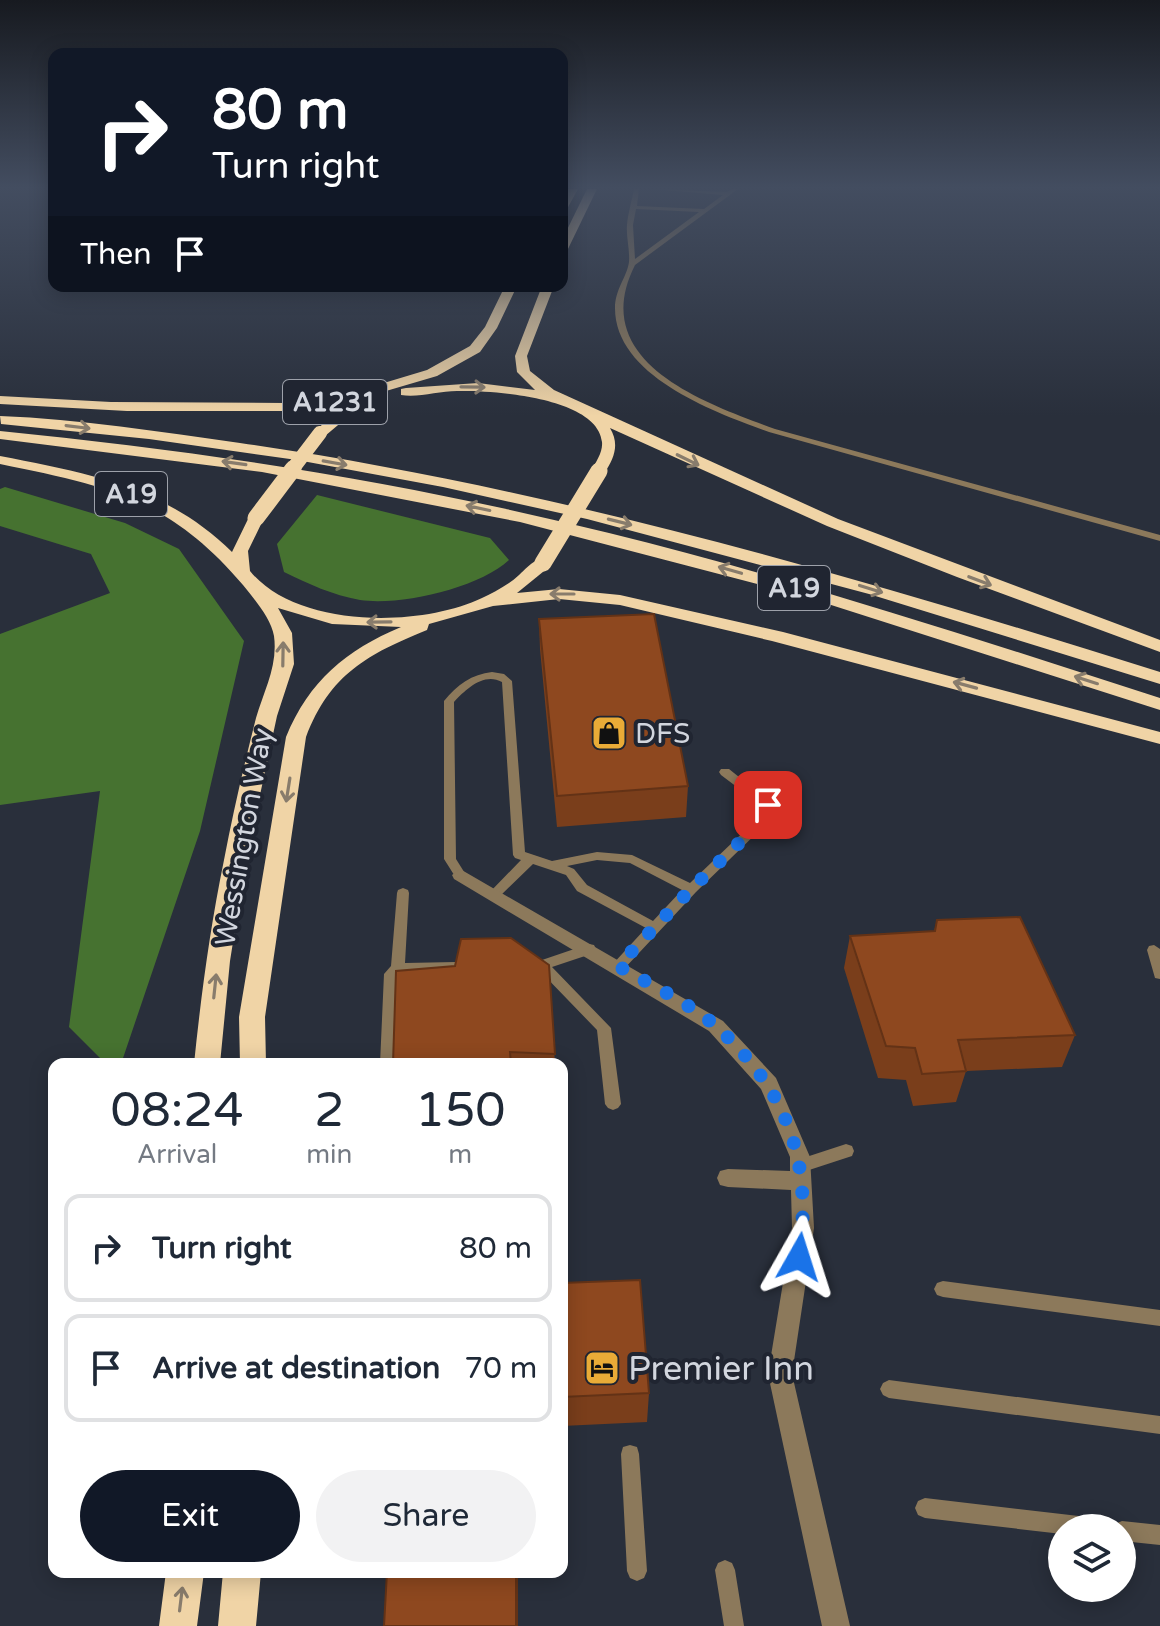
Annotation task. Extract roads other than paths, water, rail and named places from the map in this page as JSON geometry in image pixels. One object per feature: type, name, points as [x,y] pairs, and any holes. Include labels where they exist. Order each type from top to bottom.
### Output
[{"type":"highway","name":"A1231","points":[[112,406],[285,407],[335,402],[360,395],[432,373],[475,349],[491,328],[508,292]]},
{"type":"highway","points":[[509,324],[522,292]]},
{"type":"highway","name":"A1231","points":[[546,292],[521,364],[529,378],[592,416]]},
{"type":"highway","name":"A1231","points":[[0,400],[252,416],[312,414],[361,405],[396,394],[463,369],[490,352]]},
{"type":"highway","name":"A1231","points":[[396,394],[430,388],[483,387],[532,393],[566,402]]},
{"type":"highway","name":"A1231","points":[[241,571],[240,551],[256,518],[320,433],[339,417],[361,405]]},
{"type":"highway","points":[[494,601],[524,582],[543,563],[610,451],[604,427],[592,416]]},
{"type":"highway","name":"A19","points":[[592,416],[804,512],[984,583],[1160,646]]},
{"type":"highway","name":"A19","points":[[0,420],[260,450],[535,502],[816,573],[1160,678]]},
{"type":"highway","name":"A19","points":[[0,435],[310,474],[532,519],[795,588],[1160,704]]},
{"type":"highway","name":"A19","points":[[0,460],[71,475],[165,508],[194,526],[241,571]]},
{"type":"highway","points":[[241,571],[261,594],[298,611],[340,619],[402,621],[456,613],[494,601],[559,594],[620,600],[776,636],[1160,738]]},
{"type":"highway","name":"Wessington Way","points":[[208,1058],[218,961],[235,860],[267,716],[284,664],[283,633],[261,594]]},
{"type":"highway","name":"Wessington Way","points":[[253,1058],[252,1017],[296,737],[304,714],[316,691],[357,657],[397,636],[456,613]]},
{"type":"highway","points":[[178,1626],[184,1578]]},
{"type":"highway","points":[[237,1626],[241,1578]]},
{"type":"street","points":[[460,875],[716,1026],[769,1084],[800,1157],[801,1174],[803,1228],[780,1374],[836,1626]]},
{"type":"street","points":[[728,1178],[801,1174]]},
{"type":"lane","points":[[632,265],[623,280],[615,312],[625,335],[635,354],[656,373],[699,400],[740,419],[809,442],[1160,538]]},
{"type":"lane","points":[[460,875],[450,859],[449,701],[463,685],[492,674],[507,681],[519,855],[570,872],[582,888],[654,927]]},
{"type":"lane","points":[[618,966],[691,889],[762,821],[768,805],[725,772]]},
{"type":"lane","points":[[552,865],[597,856],[632,859],[691,889]]},
{"type":"lane","points":[[494,894],[531,858]]},
{"type":"lane","points":[[398,968],[403,893]]},
{"type":"lane","points":[[510,966],[542,965],[589,949]]},
{"type":"lane","points":[[1154,950],[1160,974]]},
{"type":"lane","points":[[542,965],[604,1028],[613,1104]]},
{"type":"lane","points":[[387,1058],[391,974],[398,968],[478,966]]},
{"type":"lane","points":[[801,1174],[846,1151]]},
{"type":"lane","points":[[943,1289],[1160,1318]]},
{"type":"lane","points":[[889,1389],[1160,1425]]},
{"type":"lane","points":[[630,1454],[637,1571]]},
{"type":"lane","points":[[925,1508],[1048,1522]]},
{"type":"lane","points":[[1136,1532],[1160,1535]]},
{"type":"lane","points":[[725,1570],[734,1626]]},
{"type":"place","name":"DFS","points":[[609,733]]},
{"type":"place","name":"Premier Inn","points":[[602,1368]]}]
